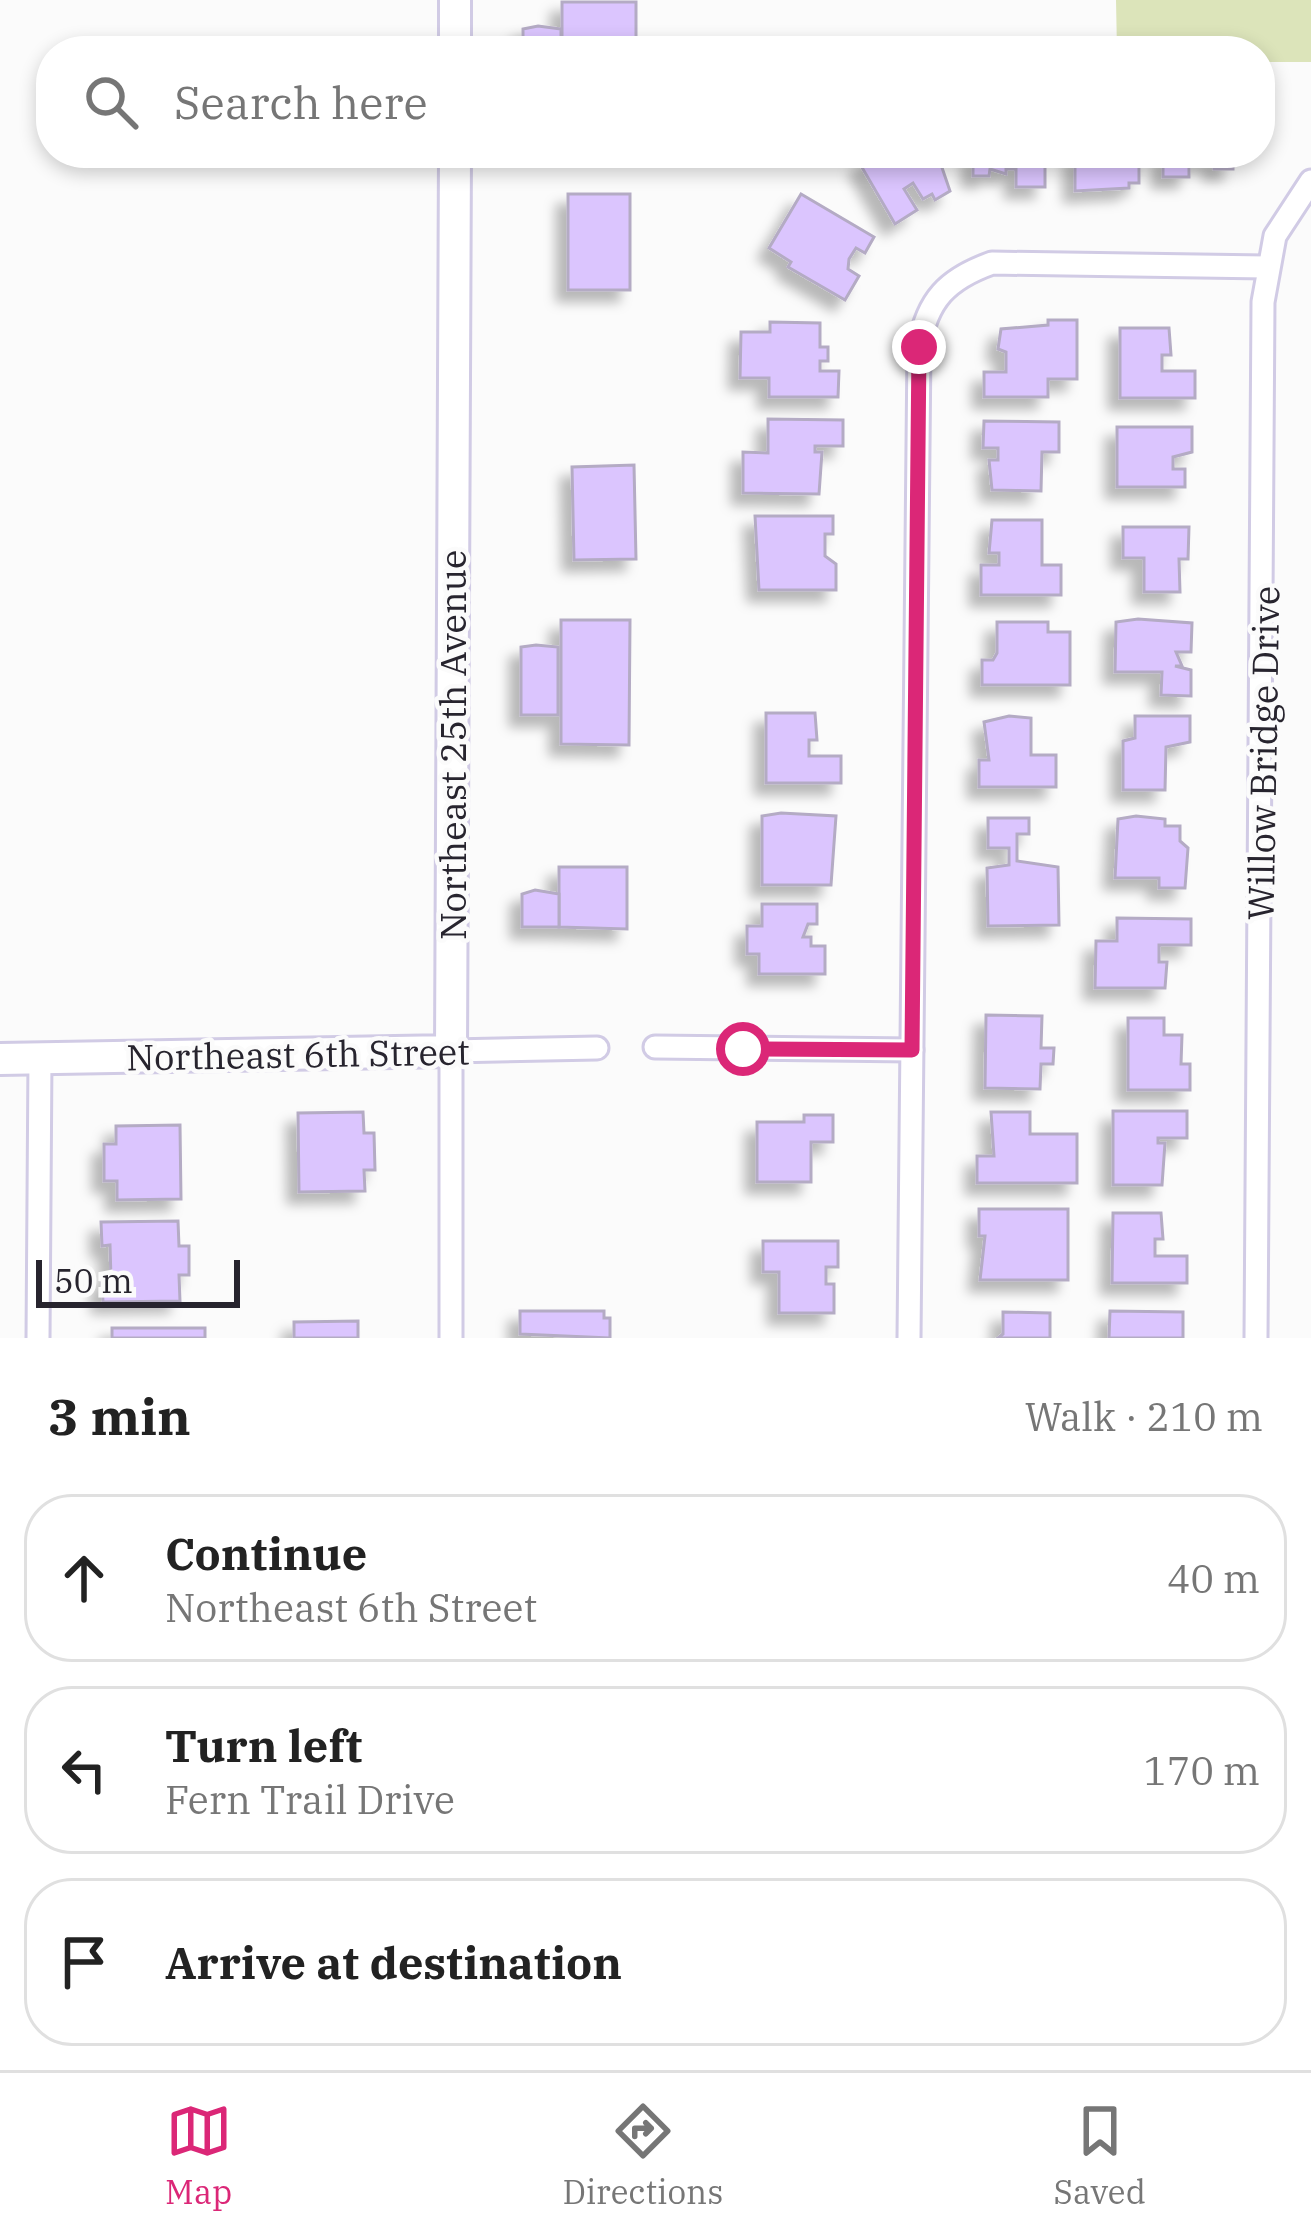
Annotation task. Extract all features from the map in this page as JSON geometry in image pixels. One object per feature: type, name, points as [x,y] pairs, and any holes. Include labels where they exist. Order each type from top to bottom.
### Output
[{"type":"street","points":[[455,0],[455,36]]},
{"type":"street","name":"Northeast 25th Avenue","points":[[451,1338],[454,168]]},
{"type":"street","name":"Willow Bridge Drive","points":[[1256,1338],[1266,266],[1274,236],[1311,181]]},
{"type":"street","points":[[909,1338],[919,347],[924,319],[938,293],[960,274],[992,263],[1266,266]]},
{"type":"street","points":[[655,1047],[912,1050]]},
{"type":"street","name":"Northeast 6th Street","points":[[0,1059],[597,1048]]},
{"type":"street","points":[[38,1338],[40,1058]]},
{"type":"green space","points":[[1116,0],[1311,0],[1311,62],[1275,62],[1275,36],[1117,36]]},
{"type":"building","points":[[562,2],[636,2],[636,36],[562,36]]},
{"type":"building","points":[[523,29],[561,29],[561,36],[523,36]]},
{"type":"building","points":[[862,168],[942,168],[950,191],[935,200],[932,194],[923,199],[913,183],[904,189],[917,210],[895,224]]},
{"type":"building","points":[[973,168],[1045,168],[1045,187],[1016,187],[1016,169],[1006,169],[1006,174],[990,169],[989,176],[973,176]]},
{"type":"building","points":[[1075,168],[1139,168],[1139,183],[1129,183],[1129,188],[1075,191]]},
{"type":"building","points":[[1163,168],[1189,168],[1189,177],[1163,177]]},
{"type":"building","points":[[568,194],[630,194],[630,290],[568,290]]},
{"type":"building","points":[[801,194],[874,237],[865,253],[856,248],[849,259],[848,269],[859,276],[845,300],[788,267],[791,262],[769,248]]},
{"type":"building","points":[[1048,320],[1077,320],[1077,379],[1048,379],[1048,397],[984,397],[984,372],[1006,372],[1006,352],[998,349],[1001,329],[1048,325]]},
{"type":"building","points":[[770,322],[820,323],[820,347],[828,347],[828,361],[820,361],[820,371],[839,371],[838,397],[769,397],[769,378],[740,378],[741,332],[770,332]]},
{"type":"building","points":[[1120,328],[1169,328],[1171,355],[1162,355],[1162,371],[1195,371],[1195,398],[1120,398]]},
{"type":"building","points":[[768,419],[843,420],[843,446],[815,446],[815,452],[822,452],[819,494],[743,493],[743,452],[768,453]]},
{"type":"building","points":[[984,421],[1059,422],[1059,452],[1042,452],[1041,491],[992,490],[989,460],[998,460],[998,448],[983,448]]},
{"type":"building","points":[[1117,427],[1192,427],[1192,452],[1173,457],[1173,469],[1185,469],[1185,487],[1117,487]]},
{"type":"building","points":[[634,465],[636,559],[574,560],[572,467]]},
{"type":"building","points":[[755,516],[833,516],[833,534],[825,534],[825,556],[836,564],[836,590],[759,590]]},
{"type":"building","points":[[992,520],[1042,520],[1042,565],[1061,565],[1061,595],[981,595],[981,565],[999,565],[999,553],[989,553]]},
{"type":"building","points":[[1123,527],[1189,527],[1188,559],[1179,559],[1180,592],[1144,592],[1144,558],[1123,558]]},
{"type":"building","points":[[561,620],[630,620],[629,745],[561,744]]},
{"type":"building","points":[[997,622],[1048,622],[1048,632],[1070,632],[1070,685],[982,685],[982,660],[993,660],[997,653]]},
{"type":"building","points":[[1116,622],[1192,623],[1191,652],[1176,652],[1182,666],[1175,666],[1191,670],[1191,696],[1161,695],[1162,672],[1115,672]]},
{"type":"building","points":[[521,647],[558,647],[558,715],[521,715]]},
{"type":"building","points":[[766,713],[815,713],[817,740],[809,740],[809,756],[841,756],[841,783],[766,783]]},
{"type":"building","points":[[1009,716],[1031,718],[1031,755],[1056,755],[1056,787],[979,787],[979,760],[989,760],[984,722]]},
{"type":"building","points":[[1135,716],[1190,716],[1190,742],[1166,747],[1165,790],[1123,790],[1123,741],[1135,738]]},
{"type":"building","points":[[762,816],[836,816],[831,885],[762,885]]},
{"type":"building","points":[[1136,816],[1180,826],[1180,841],[1188,848],[1185,888],[1159,888],[1159,878],[1115,878],[1118,819]]},
{"type":"building","points":[[988,818],[1029,818],[1029,834],[1017,834],[1017,861],[1058,867],[1059,925],[988,926],[987,868],[1009,865],[1009,848],[988,848]]},
{"type":"building","points":[[559,867],[627,867],[627,929],[559,927]]},
{"type":"building","points":[[535,890],[559,894],[559,927],[522,927],[522,894]]},
{"type":"building","points":[[762,904],[817,904],[817,924],[808,924],[803,937],[811,937],[811,946],[825,946],[825,974],[759,974],[759,954],[747,954],[747,926],[762,926]]},
{"type":"building","points":[[1117,918],[1191,919],[1191,945],[1159,945],[1159,962],[1167,962],[1165,988],[1095,988],[1096,941],[1117,941]]},
{"type":"building","points":[[986,1015],[1042,1016],[1041,1048],[1054,1048],[1053,1064],[1041,1064],[1040,1089],[985,1088]]},
{"type":"building","points":[[1128,1018],[1164,1018],[1164,1035],[1182,1035],[1181,1064],[1190,1064],[1190,1090],[1128,1090]]},
{"type":"building","points":[[1113,1111],[1187,1111],[1187,1138],[1158,1138],[1158,1143],[1165,1143],[1162,1185],[1113,1185]]},
{"type":"building","points":[[363,1112],[364,1133],[374,1133],[375,1170],[364,1170],[365,1191],[299,1192],[298,1113]]},
{"type":"building","points":[[991,1112],[1030,1112],[1030,1134],[1077,1134],[1077,1183],[977,1183],[977,1156],[994,1156]]},
{"type":"building","points":[[804,1115],[833,1115],[833,1142],[811,1142],[811,1182],[757,1182],[757,1122],[804,1122]]},
{"type":"building","points":[[180,1125],[181,1199],[117,1200],[117,1181],[104,1181],[104,1144],[116,1144],[116,1126]]},
{"type":"building","points":[[979,1209],[1068,1209],[1068,1280],[980,1280],[985,1236],[979,1236]]},
{"type":"building","points":[[1113,1213],[1161,1213],[1163,1239],[1155,1239],[1155,1256],[1187,1256],[1187,1283],[1112,1283]]},
{"type":"building","points":[[178,1221],[179,1246],[189,1246],[189,1275],[179,1275],[180,1301],[103,1302],[102,1279],[111,1279],[110,1245],[102,1246],[101,1222]]},
{"type":"building","points":[[763,1241],[838,1241],[838,1267],[826,1267],[826,1284],[834,1284],[834,1313],[779,1313],[779,1272],[763,1272]]},
{"type":"building","points":[[520,1311],[604,1311],[604,1318],[610,1318],[610,1338],[520,1334]]},
{"type":"building","points":[[1110,1311],[1183,1312],[1183,1338],[1109,1338]]},
{"type":"building","points":[[1003,1312],[1050,1313],[1050,1338],[998,1338],[1003,1334]]},
{"type":"building","points":[[358,1321],[358,1338],[294,1338],[294,1322]]},
{"type":"building","points":[[112,1328],[205,1328],[205,1338],[112,1338]]},
{"type":"route","points":[[743,1049],[912,1050],[919,347]]}]
